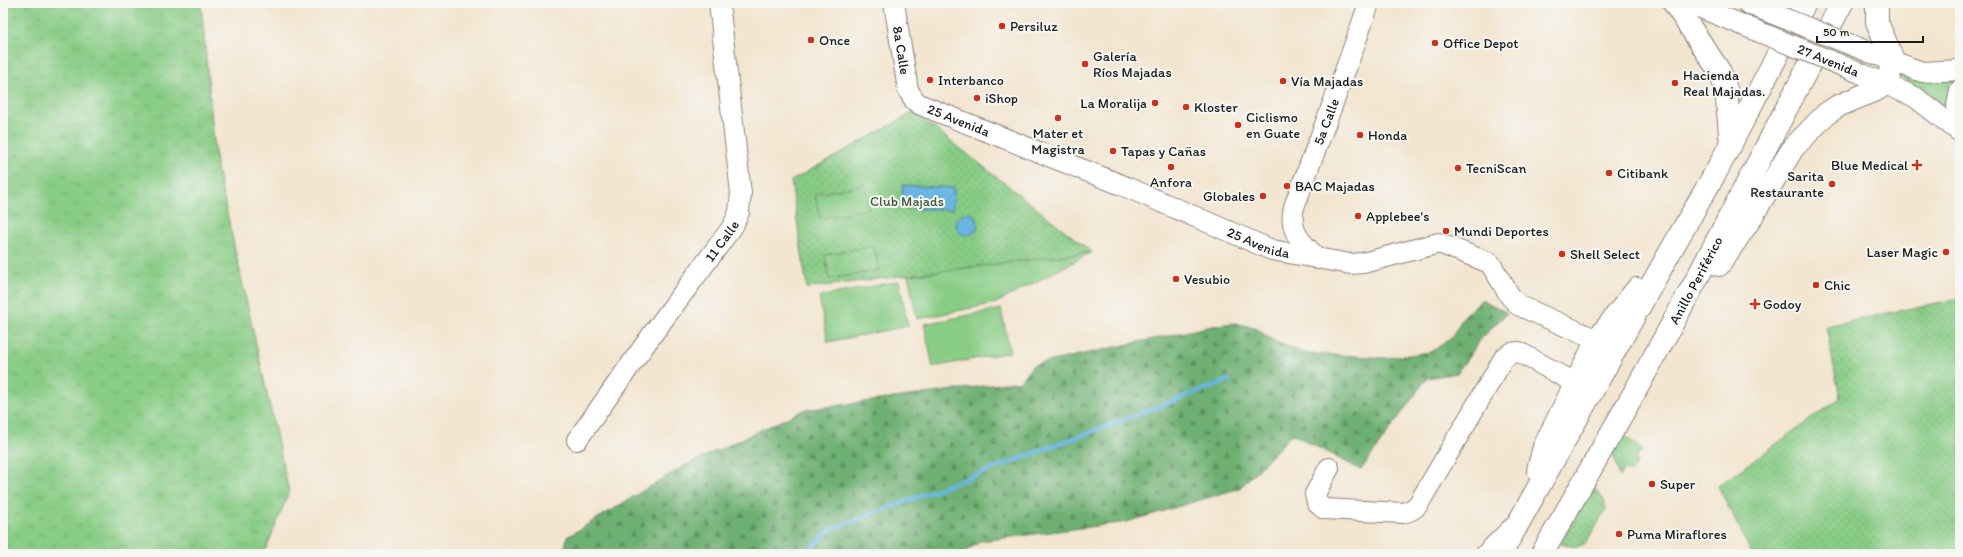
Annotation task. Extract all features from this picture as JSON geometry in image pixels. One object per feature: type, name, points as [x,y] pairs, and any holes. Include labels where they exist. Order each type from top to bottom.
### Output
[{"type":"highway","points":[[1674,3],[1720,72],[1726,89],[1731,145]]},
{"type":"highway","points":[[1501,554],[1731,145],[1805,3]]},
{"type":"highway","name":"Anillo Periférico","points":[[1542,554],[1633,395],[1693,286],[1842,3]]},
{"type":"highway","points":[[1693,286],[1714,272],[1749,221],[1793,148],[1813,126],[1838,106],[1886,83],[1894,62],[1877,22],[1877,3]]},
{"type":"highway","points":[[1531,501],[1544,447],[1597,340],[1651,271],[1665,260]]},
{"type":"street","name":"11 Calle","points":[[577,440],[654,332],[730,232],[739,212],[741,193],[719,3]]},
{"type":"street","name":"8a Calle","points":[[894,3],[908,90],[911,96]]},
{"type":"street","name":"5a Calle","points":[[1272,250],[1291,219],[1320,135],[1347,68],[1370,3]]},
{"type":"street","name":"27 Avenida","points":[[1689,3],[1886,83],[1915,97],[1960,132]]},
{"type":"street","name":"27 Avenida","points":[[1747,3],[1922,72],[1960,70]]},
{"type":"street","points":[[1960,90],[1957,106],[1960,121]]},
{"type":"street","name":"25 Avenida","points":[[911,96],[921,105],[1124,186],[1272,250],[1350,264],[1363,263],[1439,243],[1490,263],[1510,296],[1518,306],[1597,340]]},
{"type":"street","points":[[1291,219],[1294,230],[1302,244],[1318,259]]},
{"type":"street","points":[[1329,468],[1314,494],[1317,504],[1324,509],[1403,513],[1409,512],[1419,503],[1504,358],[1511,353],[1519,352],[1575,383]]},
{"type":"street","points":[[1486,554],[1520,520]]},
{"type":"green space","points":[[3,3],[201,3],[216,164],[289,492],[264,554],[3,554]]},
{"type":"green space","points":[[1897,75],[1958,81],[1950,109]]},
{"type":"green space","name":"Club Majads","points":[[914,112],[1092,252],[807,288],[791,181]]},
{"type":"green space","points":[[865,185],[869,209],[820,218],[815,194]]},
{"type":"green space","points":[[874,246],[879,270],[829,279],[825,255]]},
{"type":"green space","points":[[1092,252],[996,303],[917,319],[908,275]]},
{"type":"green space","points":[[899,281],[908,326],[828,342],[819,297]]},
{"type":"green space","points":[[1960,298],[1960,554],[1752,554],[1718,486],[1840,398],[1826,326]]},
{"type":"green space","points":[[1482,299],[1507,313],[1482,338],[1457,373],[1427,378],[1361,470],[1292,434],[1240,488],[1127,522],[981,541],[962,554],[564,554],[567,537],[684,466],[804,410],[1021,381],[1033,365],[1217,325],[1235,323],[1255,328],[1274,341],[1304,353],[1386,358],[1431,352],[1450,339],[1464,316]]},
{"type":"green space","points":[[1001,309],[1010,352],[933,367],[924,324]]},
{"type":"green space","points":[[1624,435],[1642,450],[1635,460],[1638,462],[1632,472],[1624,469],[1620,477],[1612,450]]},
{"type":"green space","points":[[1593,487],[1604,500],[1606,509],[1586,543],[1577,547],[1560,544]]},
{"type":"water","points":[[903,185],[954,188],[953,210],[902,208]]},
{"type":"water","points":[[967,213],[975,216],[978,224],[975,232],[967,235],[959,232],[956,224],[959,216]]},
{"type":"waterway","points":[[806,554],[829,530],[1229,380]]},
{"type":"place","name":"Persiluz","points":[[1002,26]]},
{"type":"place","name":"Once","points":[[811,40]]},
{"type":"place","name":"Office Depot","points":[[1435,43]]},
{"type":"place","name":"Galería Ríos Majadas","points":[[1085,64]]},
{"type":"place","name":"Interbanco","points":[[930,80]]},
{"type":"place","name":"Vía Majadas","points":[[1283,81]]},
{"type":"place","name":"Hacienda Real Majadas.","points":[[1675,83]]},
{"type":"place","name":"iShop","points":[[977,98]]},
{"type":"place","name":"La Moralija","points":[[1155,103]]},
{"type":"place","name":"Kloster","points":[[1186,107]]},
{"type":"place","name":"Mater et Magistra","points":[[1058,118]]},
{"type":"place","name":"Ciclismo en Guate","points":[[1238,125]]},
{"type":"place","name":"Honda","points":[[1360,135]]},
{"type":"place","name":"Tapas y Cañas","points":[[1113,151]]},
{"type":"place","name":"Blue Medical","points":[[1917,165]]},
{"type":"place","name":"Anfora","points":[[1171,167]]},
{"type":"place","name":"TecniScan","points":[[1458,168]]},
{"type":"place","name":"Citibank","points":[[1609,173]]},
{"type":"place","name":"Sarita Restaurante","points":[[1832,184]]},
{"type":"place","name":"BAC Majadas","points":[[1287,186]]},
{"type":"place","name":"Globales","points":[[1263,196]]},
{"type":"place","name":"Applebee's","points":[[1358,216]]},
{"type":"place","name":"Mundi Deportes","points":[[1446,231]]},
{"type":"place","name":"Laser Magic","points":[[1946,252]]},
{"type":"place","name":"Shell Select","points":[[1562,254]]},
{"type":"place","name":"Vesubio","points":[[1176,279]]},
{"type":"place","name":"Chic","points":[[1816,285]]},
{"type":"place","name":"Godoy","points":[[1755,304]]},
{"type":"place","name":"Super","points":[[1652,484]]},
{"type":"place","name":"Puma Miraflores","points":[[1619,534]]}]
